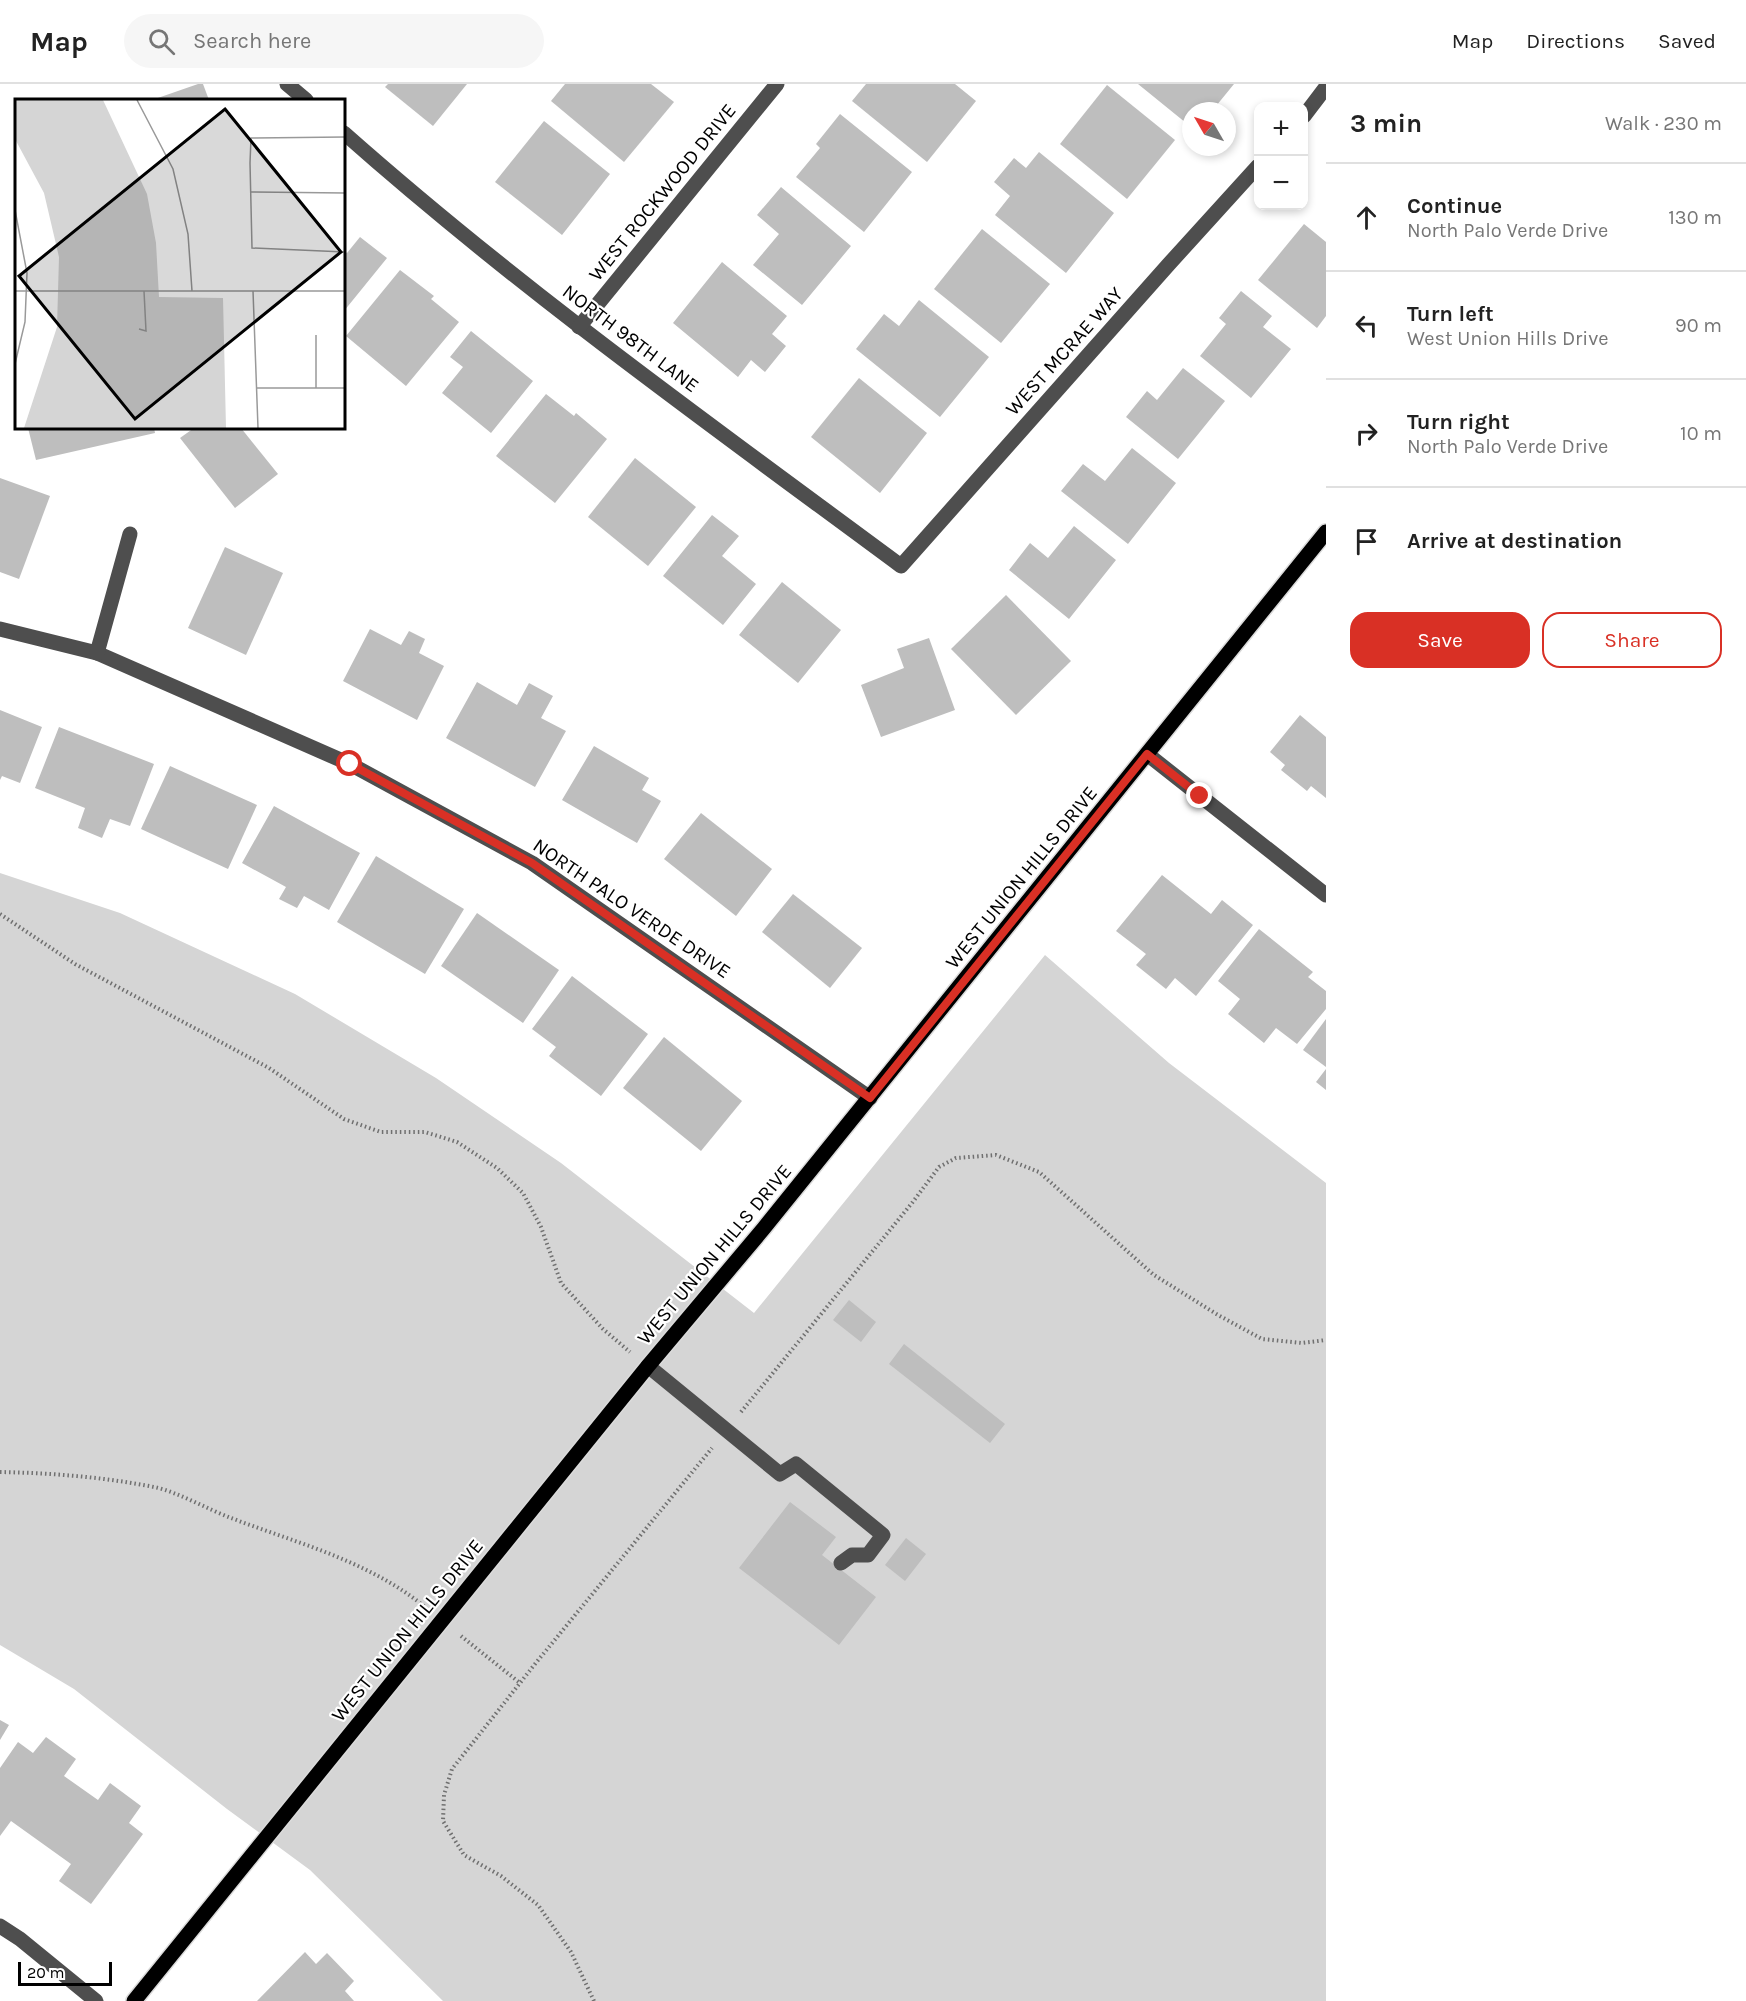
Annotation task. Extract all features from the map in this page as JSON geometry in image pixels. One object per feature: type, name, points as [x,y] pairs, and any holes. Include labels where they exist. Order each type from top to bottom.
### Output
[{"type":"main road","name":"WEST UNION HILLS DRIVE","points":[[134,2001],[648,1366],[870,1098],[1326,532]]},
{"type":"street","points":[[287,84],[305,99]]},
{"type":"street","name":"WEST ROCKWOOD DRIVE","points":[[579,327],[777,84]]},
{"type":"street","points":[[1308,111],[1326,87]]},
{"type":"street","name":"NORTH 98TH LANE","points":[[345,134],[411,193],[579,327],[902,566]]},
{"type":"street","name":"WEST MCRAE WAY","points":[[902,566],[1254,170]]},
{"type":"street","points":[[97,653],[130,534]]},
{"type":"street","name":"NORTH PALO VERDE DRIVE","points":[[0,629],[97,653],[350,764],[532,863],[870,1098]]},
{"type":"street","points":[[1147,754],[1326,895]]},
{"type":"street","points":[[648,1366],[780,1474],[796,1464],[883,1535],[868,1555],[852,1555],[841,1563]]},
{"type":"street","points":[[0,1926],[20,1939],[96,2001]]},
{"type":"path","points":[[0,914],[75,964],[269,1068],[344,1119],[381,1132],[425,1132],[457,1142],[497,1168],[523,1194],[541,1227],[561,1283],[603,1329],[648,1366]]},
{"type":"path","points":[[0,1472],[96,1477],[158,1488],[238,1521],[363,1567],[406,1591]]},
{"type":"path","points":[[483,1652],[520,1683]]},
{"type":"shaded area","points":[[0,873],[120,913],[295,994],[436,1078],[561,1163],[754,1313],[1045,955],[1169,1063],[1326,1183],[1326,2001],[443,2001],[310,1870],[227,1809],[74,1689],[0,1645]]},
{"type":"building","points":[[203,84],[209,99],[155,99]]},
{"type":"building","points":[[388,84],[467,84],[433,126],[385,87]]},
{"type":"building","points":[[565,84],[651,84],[674,102],[624,162],[551,101]]},
{"type":"building","points":[[866,84],[955,84],[976,101],[927,162],[852,101]]},
{"type":"building","points":[[1138,84],[1234,84],[1219,102],[1182,102],[1182,120]]},
{"type":"building","points":[[1107,85],[1175,140],[1127,199],[1060,144]]},
{"type":"building","points":[[840,114],[912,172],[864,232],[796,177],[820,148],[816,144]]},
{"type":"building","points":[[544,121],[610,174],[562,235],[495,182]]},
{"type":"building","points":[[1039,152],[1114,213],[1066,273],[995,215],[1010,196],[994,182],[1014,158],[1026,168]]},
{"type":"building","points":[[781,187],[851,246],[802,305],[753,265],[779,234],[757,215]]},
{"type":"building","points":[[1304,224],[1326,242],[1326,316],[1317,328],[1258,280]]},
{"type":"building","points":[[982,229],[1050,284],[1001,343],[934,289]]},
{"type":"building","points":[[360,237],[387,258],[345,310],[345,252],[347,253]]},
{"type":"building","points":[[722,262],[787,316],[772,334],[786,346],[765,372],[751,360],[738,377],[673,323]]},
{"type":"building","points":[[400,270],[434,296],[431,299],[459,322],[406,386],[346,336]]},
{"type":"building","points":[[1241,291],[1272,316],[1263,327],[1291,349],[1251,398],[1200,356],[1226,324],[1219,318]]},
{"type":"building","points":[[919,300],[989,357],[940,417],[856,349],[884,314],[899,326]]},
{"type":"building","points":[[471,331],[533,381],[491,433],[442,393],[463,367],[450,357]]},
{"type":"building","points":[[1183,368],[1225,401],[1178,459],[1126,417],[1147,391],[1157,400]]},
{"type":"building","points":[[859,378],[927,433],[880,493],[811,437]]},
{"type":"building","points":[[546,394],[574,416],[576,413],[607,439],[555,503],[496,456]]},
{"type":"building","points":[[28,429],[154,429],[155,433],[36,460]]},
{"type":"building","points":[[193,429],[242,429],[278,474],[235,508],[180,438]]},
{"type":"building","points":[[1132,448],[1176,483],[1128,544],[1061,491],[1083,464],[1105,481]]},
{"type":"building","points":[[635,458],[696,507],[648,566],[588,517]]},
{"type":"building","points":[[0,478],[50,496],[19,579],[0,572]]},
{"type":"building","points":[[712,515],[739,536],[722,556],[756,584],[723,625],[663,576]]},
{"type":"building","points":[[1074,526],[1116,560],[1069,619],[1009,570],[1030,543],[1048,558]]},
{"type":"building","points":[[225,547],[283,573],[246,655],[188,628]]},
{"type":"building","points":[[782,582],[841,630],[798,683],[739,635]]},
{"type":"building","points":[[1006,595],[1071,661],[1016,715],[951,649]]},
{"type":"building","points":[[370,629],[401,645],[409,631],[425,639],[419,653],[444,666],[417,720],[343,681]]},
{"type":"building","points":[[929,638],[955,710],[881,737],[861,685],[904,668],[897,649]]},
{"type":"building","points":[[477,682],[517,705],[529,683],[553,696],[541,718],[566,731],[535,787],[446,738]]},
{"type":"building","points":[[0,710],[42,727],[20,783],[2,776],[0,780]]},
{"type":"building","points":[[1300,715],[1326,737],[1326,798],[1311,786],[1307,791],[1281,770],[1285,765],[1270,752]]},
{"type":"building","points":[[59,727],[154,764],[130,826],[110,819],[102,838],[78,828],[85,808],[35,788]]},
{"type":"building","points":[[594,746],[649,778],[642,790],[661,801],[637,843],[562,800]]},
{"type":"building","points":[[170,766],[257,805],[228,869],[141,829]]},
{"type":"building","points":[[274,806],[360,853],[329,910],[304,896],[297,908],[279,899],[286,887],[242,863]]},
{"type":"building","points":[[701,813],[772,869],[736,916],[664,859]]},
{"type":"building","points":[[376,856],[464,909],[425,974],[337,922]]},
{"type":"building","points":[[1162,875],[1211,914],[1222,900],[1253,925],[1196,996],[1175,978],[1166,989],[1136,965],[1146,954],[1116,931]]},
{"type":"building","points":[[793,894],[862,948],[830,988],[762,932]]},
{"type":"building","points":[[477,913],[559,970],[523,1023],[441,966]]},
{"type":"building","points":[[1259,929],[1313,972],[1308,977],[1326,991],[1326,1009],[1297,1044],[1276,1028],[1264,1043],[1228,1014],[1240,999],[1218,981]]},
{"type":"building","points":[[572,976],[648,1034],[601,1096],[549,1056],[556,1047],[532,1029]]},
{"type":"building","points":[[1326,1019],[1326,1067],[1303,1050]]},
{"type":"building","points":[[664,1037],[742,1101],[701,1151],[623,1088]]},
{"type":"building","points":[[1326,1069],[1326,1090],[1316,1082]]},
{"type":"building","points":[[849,1300],[876,1322],[861,1342],[833,1320]]},
{"type":"building","points":[[904,1344],[1005,1424],[990,1443],[889,1364]]},
{"type":"building","points":[[790,1502],[836,1537],[822,1555],[876,1597],[839,1645],[739,1568]]},
{"type":"building","points":[[906,1538],[926,1554],[905,1581],[885,1565]]},
{"type":"building","points":[[0,1720],[9,1725],[0,1740]]},
{"type":"building","points":[[46,1737],[76,1759],[64,1776],[98,1800],[110,1783],[141,1806],[129,1823],[143,1834],[91,1904],[59,1881],[71,1864],[11,1821],[0,1836],[0,1768],[18,1742],[33,1753]]},
{"type":"building","points":[[305,1952],[316,1964],[327,1953],[354,1981],[345,1991],[354,2001],[257,2001]]},
{"type":"route","points":[[350,764],[532,863],[870,1098],[1147,754],[1200,796]]}]
